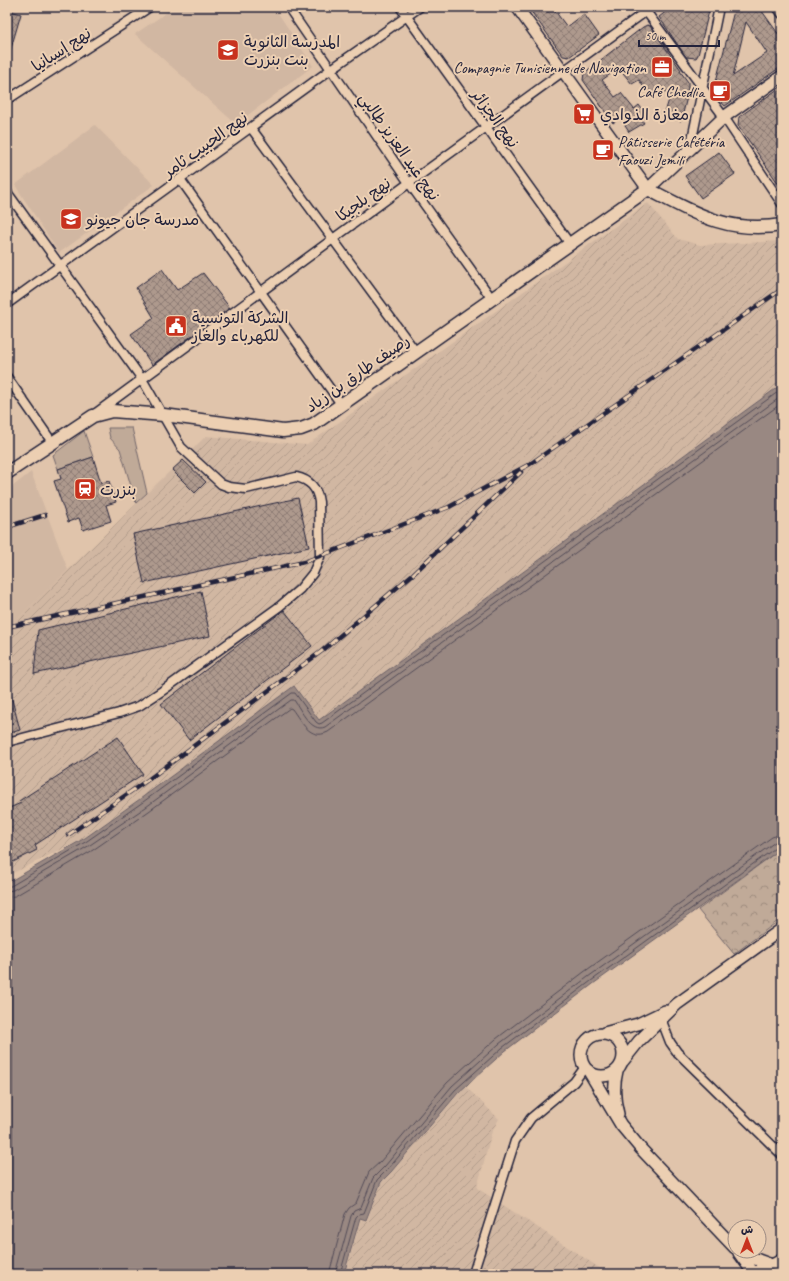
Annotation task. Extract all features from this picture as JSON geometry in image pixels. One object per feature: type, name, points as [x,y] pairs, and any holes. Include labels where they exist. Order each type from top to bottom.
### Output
[{"type":"main road","points":[[648,189],[703,217],[726,224],[749,227],[772,227],[782,225]]},
{"type":"main road","name":"رصيف طارق بن زياد","points":[[7,473],[92,416],[112,411],[164,415],[283,431],[301,429],[314,424],[648,189]]},
{"type":"street","name":"نهج إسبانيا","points":[[7,100],[150,7]]},
{"type":"street","name":"نهج عبد العزيز طالبي","points":[[288,7],[330,70],[492,299]]},
{"type":"street","name":"نهج الجزائر","points":[[400,7],[570,244]]},
{"type":"street","name":"نهج الحبيب ثامر","points":[[7,304],[330,70],[420,7]]},
{"type":"street","points":[[517,7],[648,189]]},
{"type":"street","points":[[690,149],[719,7]]},
{"type":"street","points":[[778,7],[782,14]]},
{"type":"street","points":[[647,8],[724,117],[782,204]]},
{"type":"street","name":"نهج بلجيكا","points":[[92,416],[564,71],[647,8]]},
{"type":"street","name":"رصيف طارق بن زياد","points":[[648,189],[724,117],[782,76]]},
{"type":"street","points":[[251,128],[334,238],[416,352]]},
{"type":"street","points":[[180,179],[341,404]]},
{"type":"street","points":[[7,192],[142,379],[181,447],[221,484],[229,488],[246,489],[296,477],[310,482],[318,494],[320,557],[313,573],[300,588],[280,606],[139,706],[119,714],[7,742]]},
{"type":"street","points":[[7,377],[52,442]]},
{"type":"street","points":[[727,1240],[641,1149],[621,1125],[586,1069],[581,1055],[585,1042],[595,1034],[638,1024],[660,1016],[782,928]]},
{"type":"street","points":[[621,1125],[614,1093],[614,1083],[617,1071],[638,1040],[660,1016]]},
{"type":"street","points":[[660,1016],[670,1042],[677,1052],[782,1155]]},
{"type":"street","points":[[601,1033],[608,1034],[620,1041],[623,1048],[623,1061]]},
{"type":"street","points":[[586,1069],[599,1076],[606,1076],[617,1071]]},
{"type":"street","points":[[473,1274],[515,1141],[531,1118],[574,1082],[586,1069]]},
{"type":"street","points":[[744,1259],[755,1274],[761,1267],[782,1258]]},
{"type":"street","points":[[756,1259],[779,1266],[782,1270]]},
{"type":"shaded area","name":"المدرسة الثانوية بنت بنزرت","points":[[175,7],[274,7],[313,66],[236,124],[135,34]]},
{"type":"shaded area","name":"مدرسة جان جيونو","points":[[95,125],[154,185],[59,253],[15,185]]},
{"type":"shaded area","points":[[648,203],[678,239],[700,245],[782,241],[782,384],[319,720],[295,686],[85,838],[7,876],[7,627],[18,619],[206,436],[307,445]]},
{"type":"shaded area","points":[[31,472],[68,570],[18,619],[7,627],[7,495],[12,487]]},
{"type":"shaded area","points":[[465,1086],[499,1119],[492,1131],[477,1188],[609,1274],[345,1274],[361,1219],[367,1221],[381,1182],[391,1173]]},
{"type":"green space","points":[[108,428],[132,428],[147,493],[136,503],[120,449],[110,438]]},
{"type":"green space","points":[[84,431],[93,457],[58,469],[53,455]]},
{"type":"green space","points":[[782,848],[782,918],[734,954],[698,910]]},
{"type":"water","points":[[782,384],[782,848],[593,984],[505,1051],[458,1093],[381,1182],[366,1220],[360,1218],[344,1274],[7,1274],[7,883],[85,838],[294,686],[319,720]]},
{"type":"building","points":[[528,7],[552,7],[567,27],[584,14],[599,35],[569,57],[563,56]]},
{"type":"building","points":[[672,7],[710,7],[696,58],[686,57],[659,17]]},
{"type":"building","points":[[735,7],[759,7],[782,39],[782,66],[725,106],[713,93]],"holes":[[[746,22],[767,53],[733,76]]]},
{"type":"building","points":[[7,10],[21,14],[9,55],[7,54]]},
{"type":"building","points":[[647,25],[650,26],[681,70],[680,71],[688,82],[688,93],[681,121],[664,116],[671,93],[656,90],[649,95],[639,80],[632,84],[619,68],[602,80],[615,97],[621,93],[634,109],[639,105],[647,116],[642,120],[644,123],[629,132],[620,118],[613,123],[583,80],[584,73]]},
{"type":"building","points":[[782,86],[782,189],[738,125],[739,117]]},
{"type":"building","points":[[719,152],[735,174],[701,198],[685,176]]},
{"type":"building","name":"الشركة التونسية للكهرباء والغاز","points":[[162,269],[177,290],[203,273],[230,308],[152,365],[131,334],[154,318],[136,288]]},
{"type":"building","name":"بنزرت","points":[[93,457],[101,483],[109,481],[116,502],[106,505],[111,521],[83,530],[79,518],[68,522],[54,481],[61,479],[58,469]]},
{"type":"building","points":[[183,460],[206,482],[195,493],[172,470]]},
{"type":"building","points":[[298,498],[309,547],[144,583],[133,534]]},
{"type":"building","points":[[201,591],[210,636],[34,674],[38,630]]},
{"type":"building","points":[[284,610],[312,646],[189,740],[161,704]]},
{"type":"building","points":[[7,692],[10,692],[20,730],[7,734]]},
{"type":"building","points":[[118,737],[143,774],[35,845],[37,850],[7,865],[7,809],[21,803],[19,801]]},
{"type":"railway","points":[[7,627],[304,562],[449,507],[530,464],[782,289]]},
{"type":"railway","points":[[68,835],[149,779],[322,651],[413,574],[521,472]]},
{"type":"railway","points":[[7,527],[45,515]]},
{"type":"place","name":"المدرسة الثانوية بنت بنزرت","points":[[228,50]]},
{"type":"place","name":"Compagnie Tunisienne de Navigation","points":[[662,67]]},
{"type":"place","name":"Café Chedlia","points":[[720,91]]},
{"type":"place","name":"مغازة الذوادي","points":[[584,114]]},
{"type":"place","name":"Pâtisserie Cafétéria Faouzi Jemili","points":[[603,150]]},
{"type":"place","name":"مدرسة جان جيونو","points":[[71,219]]},
{"type":"place","name":"الشركة التونسية للكهرباء والغاز","points":[[176,326]]},
{"type":"place","name":"بنزرت","points":[[85,489]]}]
